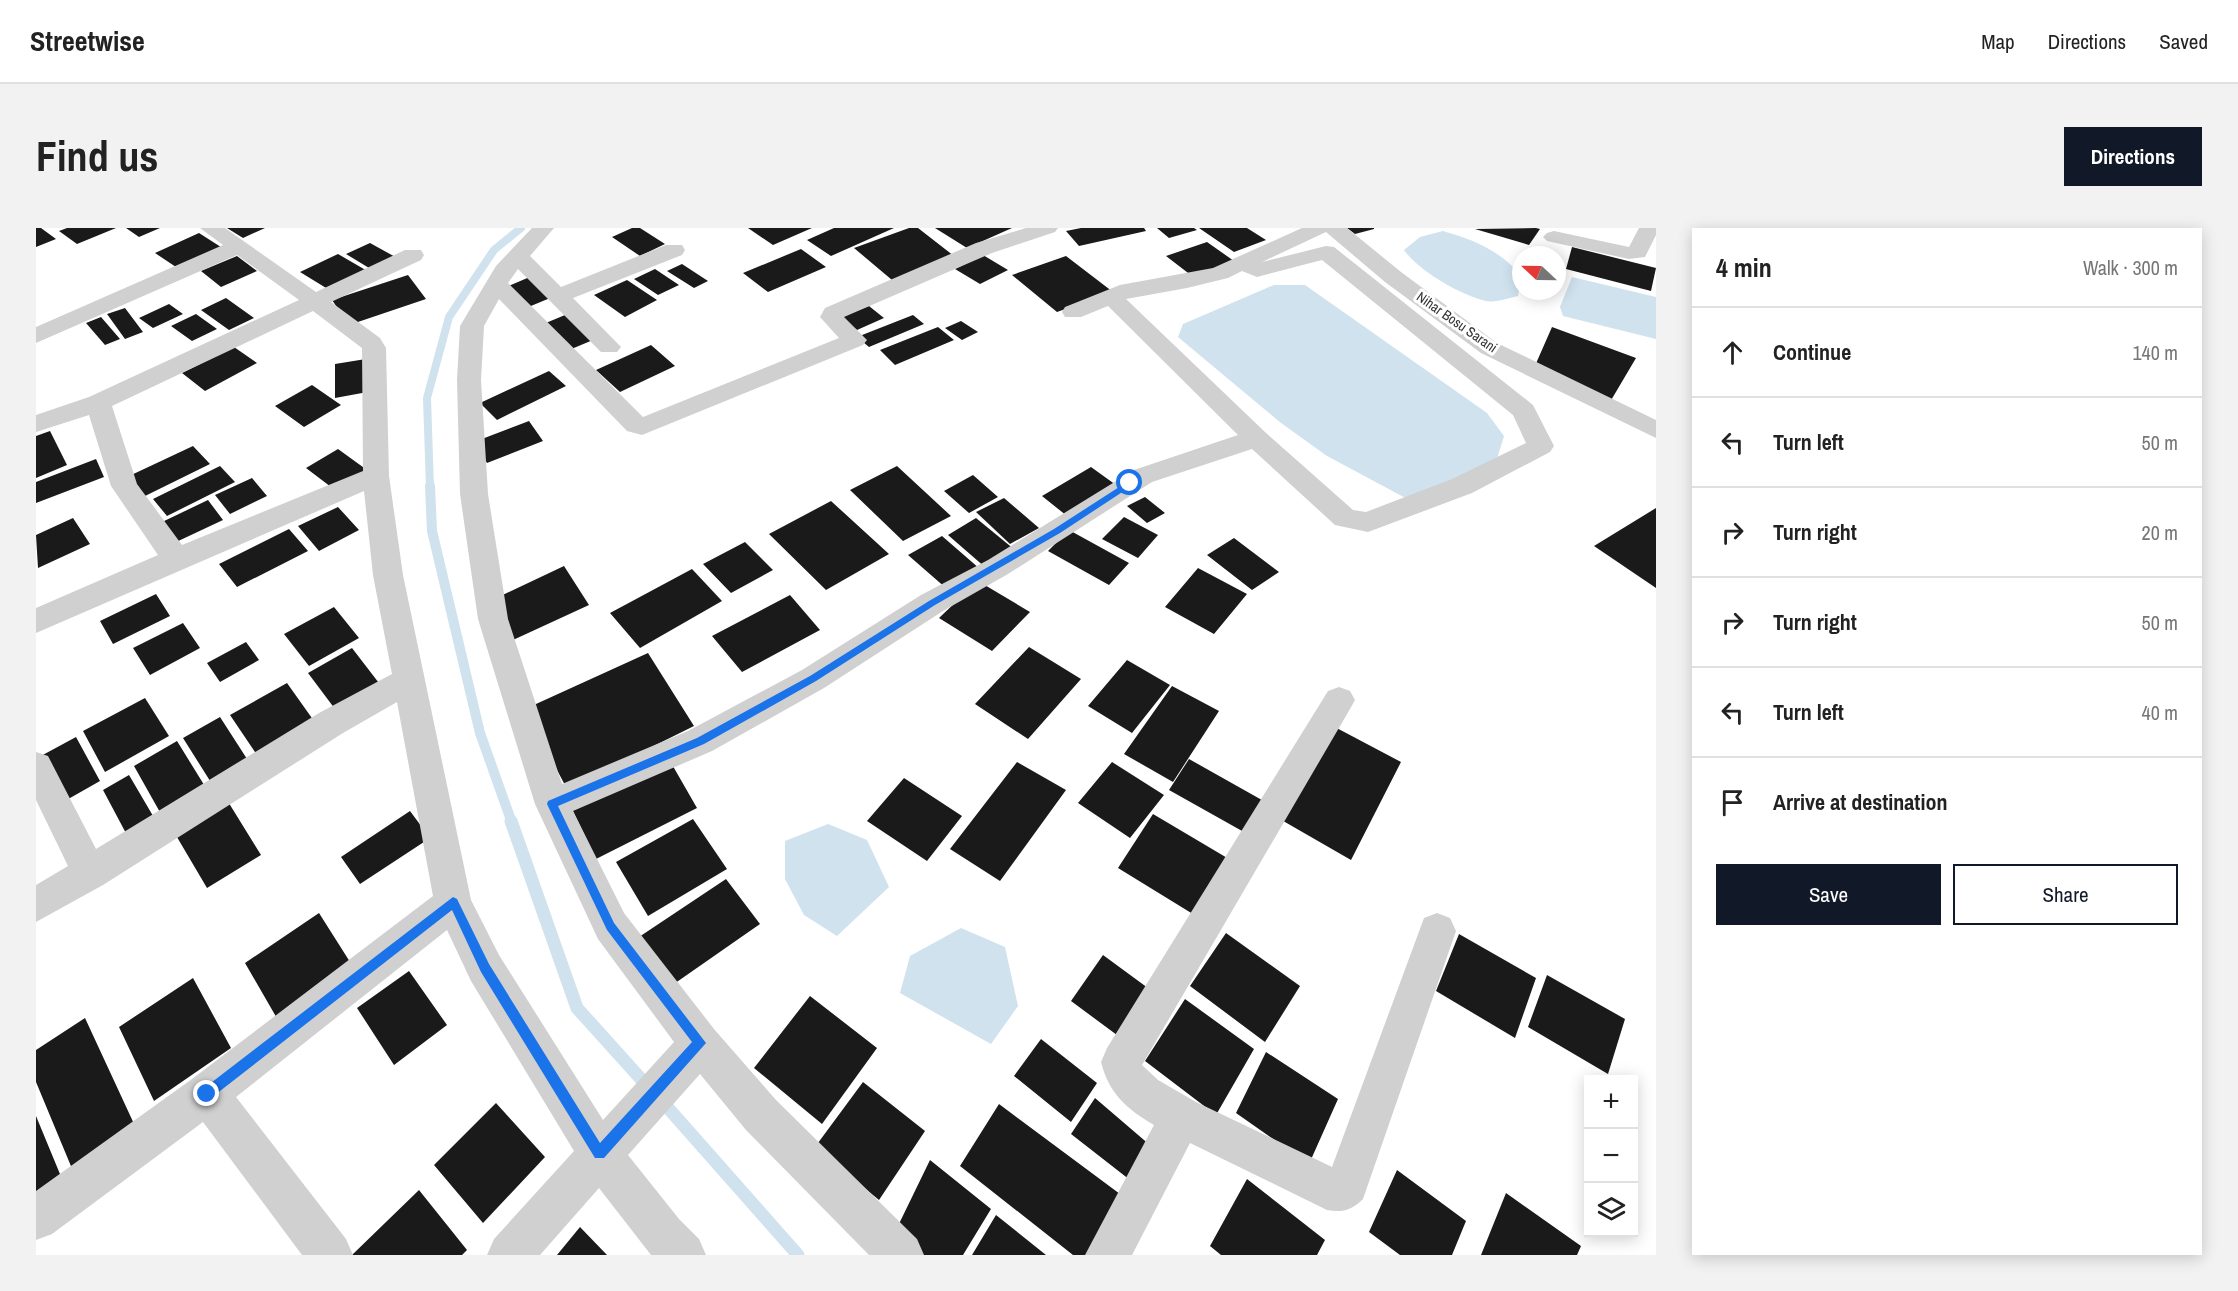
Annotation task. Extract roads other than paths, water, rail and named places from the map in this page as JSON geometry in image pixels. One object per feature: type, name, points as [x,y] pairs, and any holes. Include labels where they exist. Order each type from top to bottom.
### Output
[{"type":"street","points":[[210,228],[317,301],[372,343],[376,352],[376,476],[388,575],[453,903],[485,968],[612,1139],[663,1234],[683,1255]]},
{"type":"street","points":[[544,228],[517,256],[496,283],[472,326],[469,380],[474,494],[493,619],[552,804],[610,926],[700,1043],[761,1115],[901,1255]]},
{"type":"street","points":[[496,283],[637,427],[642,427],[855,340],[831,315],[984,248],[1048,228]]},
{"type":"street","points":[[1073,312],[1141,287],[1187,281],[1242,263],[1319,228]]},
{"type":"street","name":"Nihar Bosu Sarani","points":[[1334,228],[1393,277],[1489,348],[1656,430]]},
{"type":"street","points":[[1554,237],[1629,253],[1637,252],[1649,228]]},
{"type":"street","points":[[36,336],[239,246]]},
{"type":"street","points":[[558,296],[674,250]]},
{"type":"street","points":[[1111,297],[1256,438],[1345,518],[1368,522],[1462,486],[1541,446],[1524,411],[1326,252],[1257,270],[1242,263]]},
{"type":"street","points":[[36,423],[98,403],[413,255]]},
{"type":"street","points":[[517,256],[609,347]]},
{"type":"street","points":[[98,403],[124,486],[176,559]]},
{"type":"street","points":[[552,804],[700,741],[782,696],[932,603],[1057,531],[1143,476],[1256,438]]},
{"type":"street","points":[[36,621],[176,559],[376,476]]},
{"type":"street","points":[[36,905],[331,723],[409,680]]},
{"type":"street","points":[[1339,700],[1121,1062],[1123,1075],[1128,1083],[1181,1117],[1328,1188],[1340,1191],[1348,1184],[1437,931]]},
{"type":"street","points":[[36,766],[90,873]]},
{"type":"street","points":[[36,1218],[207,1094],[453,903]]},
{"type":"street","points":[[510,1255],[666,1077],[700,1043]]},
{"type":"street","points":[[207,1094],[330,1255]]},
{"type":"street","points":[[1108,1255],[1181,1117]]},
{"type":"water","points":[[1443,231],[1495,252],[1512,265],[1512,298],[1498,301],[1476,298],[1430,274],[1404,250],[1420,237]]},
{"type":"water","points":[[1572,277],[1656,297],[1656,339],[1563,316],[1560,307],[1563,300],[1566,300],[1566,292]]},
{"type":"water","points":[[1274,285],[1305,285],[1487,413],[1504,436],[1497,459],[1413,502],[1327,456],[1281,423],[1178,337],[1183,324]]},
{"type":"water","points":[[828,824],[867,840],[889,887],[837,936],[804,915],[785,879],[785,841]]},
{"type":"water","points":[[961,928],[1005,947],[1018,1006],[991,1044],[900,993],[910,956]]},
{"type":"waterway","points":[[430,488],[427,398],[449,317],[494,250],[521,228]]},
{"type":"waterway","points":[[430,486],[432,531],[480,733],[512,823]]},
{"type":"waterway","points":[[511,821],[577,1008],[650,1089]]},
{"type":"waterway","points":[[661,1100],[798,1255]]}]
